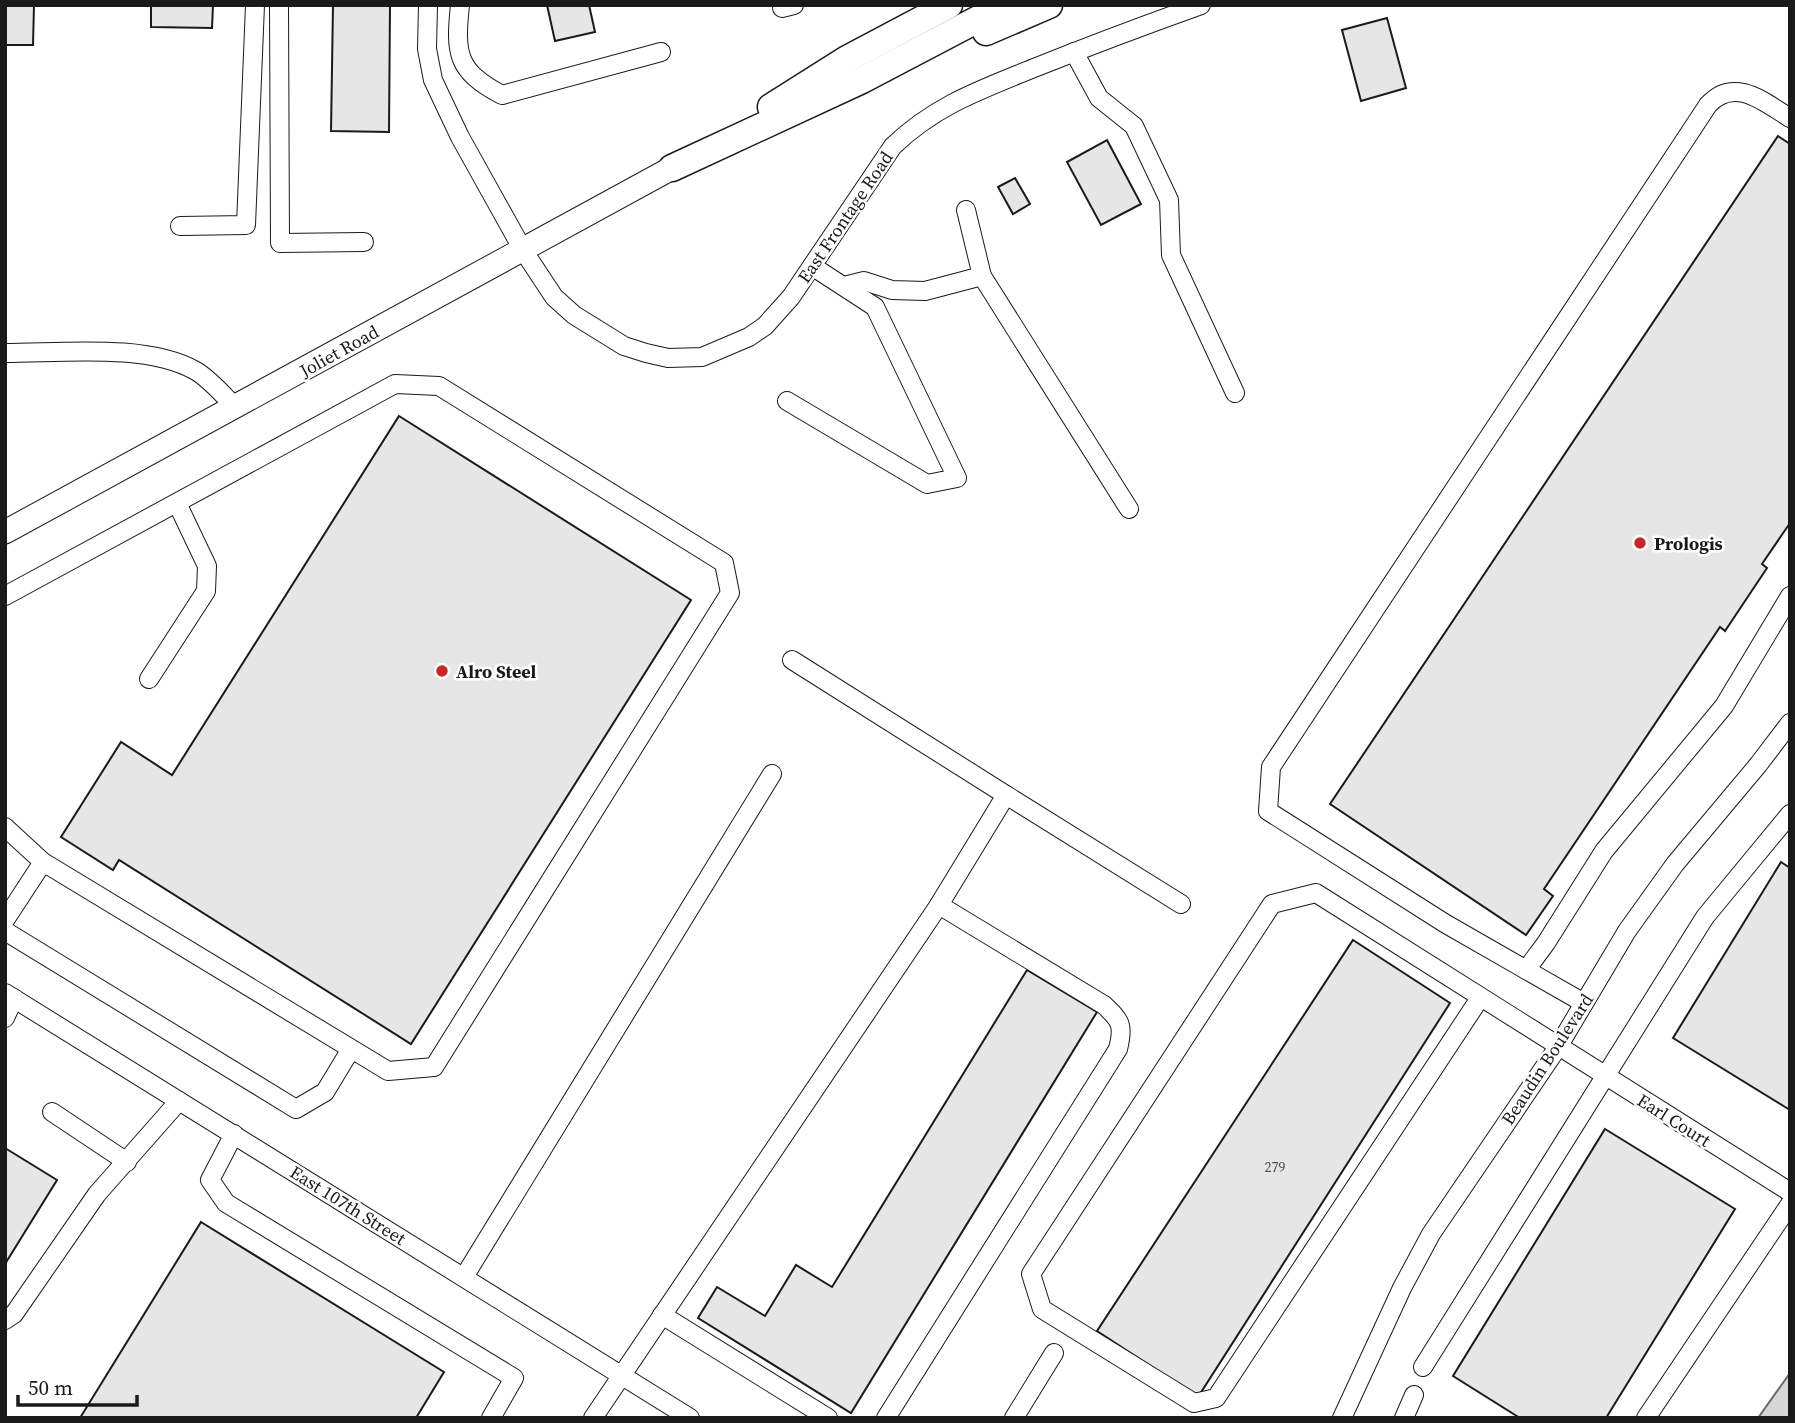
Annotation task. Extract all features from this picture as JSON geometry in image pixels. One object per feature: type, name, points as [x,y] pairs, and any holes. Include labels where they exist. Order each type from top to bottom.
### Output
[{"type":"highway","points":[[672,168],[847,60],[949,5]]},
{"type":"highway","points":[[672,168],[862,80],[1005,5]]},
{"type":"highway","points":[[746,134],[1049,5]]},
{"type":"main road","name":"Joliet Road","points":[[7,528],[236,408],[672,168]]},
{"type":"street","points":[[180,226],[246,226],[255,5]]},
{"type":"street","points":[[279,5],[280,243],[364,242]]},
{"type":"street","name":"East Frontage Road","points":[[428,5],[427,49],[432,79],[460,137],[523,250],[554,297],[574,315],[624,346],[668,358],[702,356],[749,337],[780,312],[893,146],[913,127],[948,104],[1074,52],[1201,5]]},
{"type":"street","points":[[460,5],[457,39],[459,57],[479,83],[502,95],[661,52]]},
{"type":"street","points":[[782,5],[782,8],[794,5]]},
{"type":"street","points":[[1074,52],[1099,98],[1134,126],[1146,150],[1169,200],[1171,255],[1235,393]]},
{"type":"street","points":[[1584,1003],[1446,924],[1268,811],[1271,767],[1708,105],[1715,97],[1729,91],[1742,92],[1790,118]]},
{"type":"street","points":[[966,209],[982,276],[1129,509]]},
{"type":"street","points":[[787,401],[927,484],[957,478],[875,307],[812,266]]},
{"type":"street","points":[[845,286],[864,281],[892,290],[925,291],[982,276]]},
{"type":"street","points":[[5,353],[137,353],[170,359],[198,372],[236,408]]},
{"type":"street","points":[[5,596],[395,384],[439,386],[724,563],[730,593],[435,1067],[388,1071],[43,862],[5,827]]},
{"type":"street","points":[[149,679],[206,591],[207,566],[177,503]]},
{"type":"street","points":[[1526,970],[1604,851],[1724,706],[1790,596]]},
{"type":"street","points":[[792,660],[1181,904]]},
{"type":"street","name":"Beaudin Boulevard","points":[[1342,1418],[1402,1288],[1431,1234],[1558,1047],[1628,931],[1675,864],[1790,723]]},
{"type":"street","points":[[464,1277],[772,774]]},
{"type":"street","points":[[593,1418],[939,905],[1006,795]]},
{"type":"street","points":[[1423,1367],[1705,916],[1790,814]]},
{"type":"street","points":[[5,920],[43,862]]},
{"type":"street","name":"Earl Court","points":[[1480,998],[1216,1398],[1194,1404],[1042,1309],[1031,1274],[1272,904],[1316,893],[1790,1192]]},
{"type":"street","points":[[886,1418],[1118,1049],[1122,1033],[1119,1019],[1104,1005],[939,905]]},
{"type":"street","points":[[5,931],[296,1109],[325,1093],[351,1049]]},
{"type":"street","points":[[5,1018],[9,995]]},
{"type":"street","name":"East 107th Street","points":[[9,995],[690,1418]]},
{"type":"street","points":[[5,1320],[14,1314],[97,1194],[179,1101]]},
{"type":"street","points":[[52,1112],[127,1162]]},
{"type":"street","points":[[234,1134],[210,1180],[226,1203],[514,1378],[491,1418]]},
{"type":"street","points":[[1646,1418],[1790,1204]]},
{"type":"street","points":[[662,1315],[828,1418]]},
{"type":"street","points":[[1014,1418],[1054,1353]]},
{"type":"street","points":[[1404,1418],[1414,1395]]},
{"type":"shaded area","points":[[1790,1373],[1790,1418],[1758,1418]]},
{"type":"building","points":[[5,5],[34,5],[33,45],[5,45]]},
{"type":"building","points":[[151,5],[213,5],[212,28],[151,27]]},
{"type":"building","points":[[333,5],[390,5],[389,132],[331,131]]},
{"type":"building","points":[[547,5],[589,5],[595,32],[555,41]]},
{"type":"building","points":[[1387,18],[1406,88],[1361,101],[1342,30]]},
{"type":"building","name":"Prologis","points":[[1778,136],[1790,144],[1790,523],[1762,564],[1767,568],[1725,631],[1720,627],[1544,889],[1553,896],[1526,935],[1330,804]]},
{"type":"building","points":[[1107,140],[1141,204],[1101,225],[1067,162]]},
{"type":"building","points":[[1015,178],[1030,204],[1013,214],[998,187]]},
{"type":"building","name":"Alro Steel","points":[[399,416],[691,600],[411,1044],[119,860],[113,870],[61,837],[121,742],[172,775]]},
{"type":"building","points":[[1781,862],[1790,868],[1790,1110],[1673,1038]]},
{"type":"building","points":[[1353,940],[1450,1003],[1198,1397],[1097,1331]]},
{"type":"building","points":[[1027,970],[1097,1012],[851,1413],[698,1318],[717,1287],[765,1316],[796,1265],[832,1287]]},
{"type":"building","points":[[1605,1129],[1735,1209],[1606,1418],[1520,1418],[1453,1376]]},
{"type":"building","points":[[5,1148],[57,1180],[5,1264]]},
{"type":"building","points":[[201,1222],[444,1372],[416,1418],[80,1418]]},
{"type":"place","name":"Prologis","points":[[1640,543]]},
{"type":"place","name":"Alro Steel","points":[[442,671]]}]
